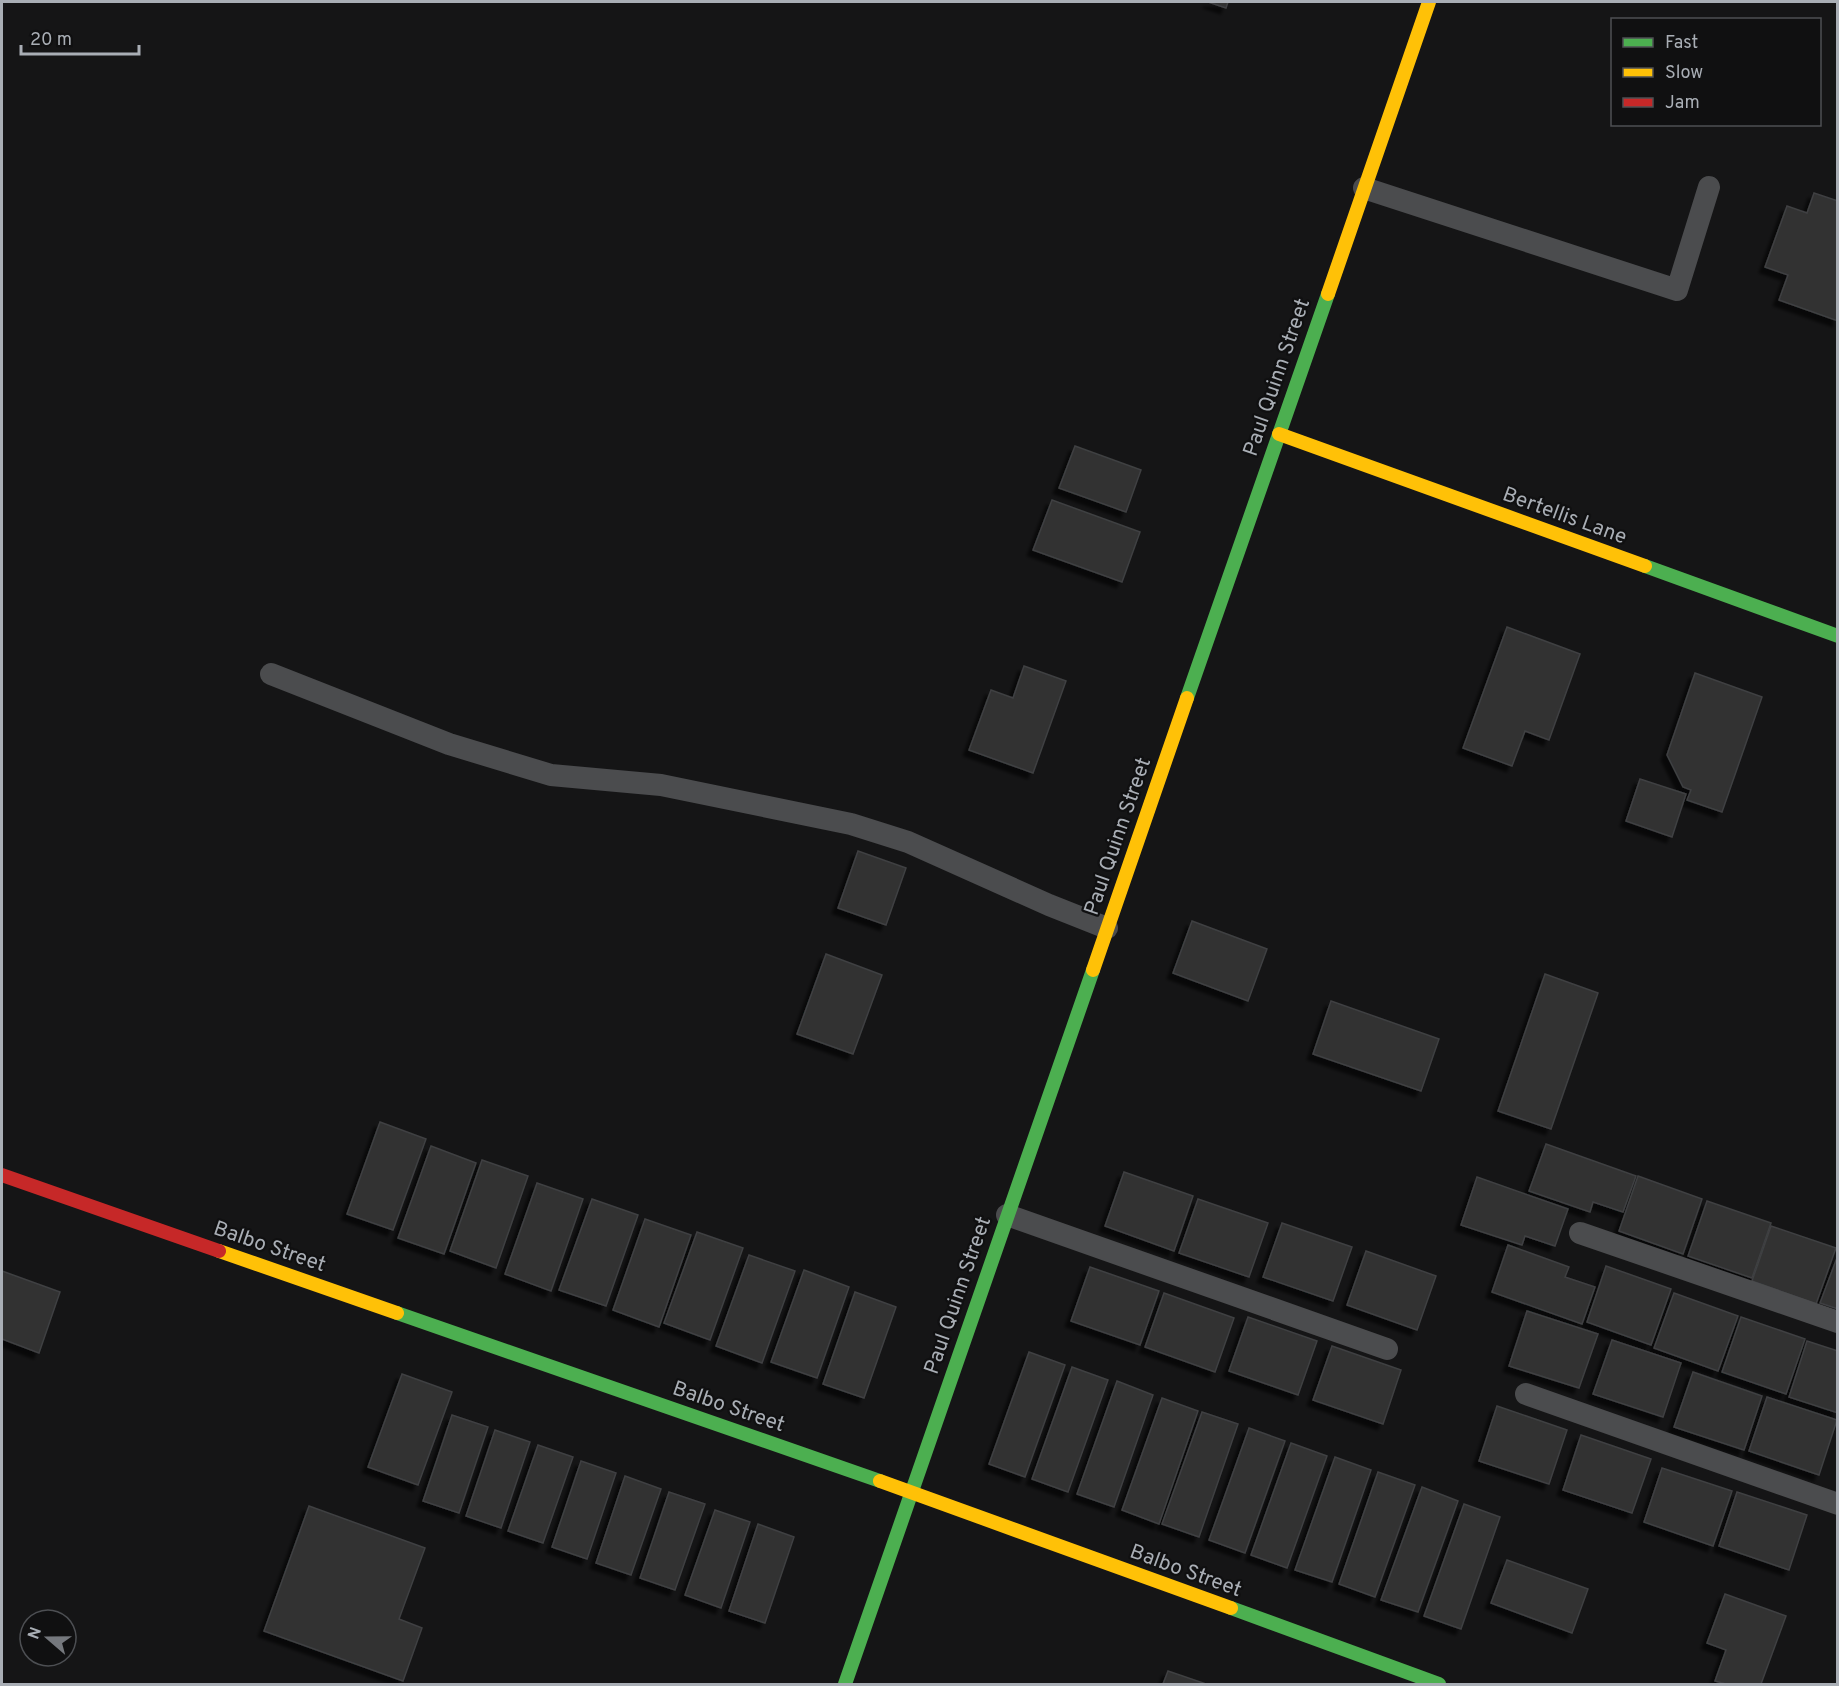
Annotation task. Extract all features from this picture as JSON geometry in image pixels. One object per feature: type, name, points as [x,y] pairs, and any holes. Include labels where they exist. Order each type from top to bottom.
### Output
[{"type":"street","name":"Paul Quinn Street","points":[[845,1684],[1429,2]]},
{"type":"street","name":"Bertellis Lane","points":[[1279,434],[1838,636]]},
{"type":"street","name":"Balbo Street","points":[[2,1174],[911,1492],[1439,1684]]},
{"type":"lane","points":[[1364,188],[1677,290],[1709,187]]},
{"type":"lane","points":[[271,674],[449,744],[551,775],[661,784],[851,824],[908,842],[1049,905],[1107,928]]},
{"type":"lane","points":[[1007,1215],[1387,1349]]},
{"type":"lane","points":[[1580,1233],[1838,1322]]},
{"type":"lane","points":[[1526,1394],[1838,1504]]},
{"type":"building","points":[[1208,2],[1228,2],[1226,8]]},
{"type":"building","points":[[1814,193],[1838,201],[1838,321],[1779,300],[1788,275],[1765,267],[1787,206],[1807,213]]},
{"type":"building","points":[[1075,446],[1141,470],[1126,512],[1059,488]]},
{"type":"building","points":[[1052,500],[1140,532],[1122,582],[1033,550]]},
{"type":"building","points":[[1507,627],[1580,654],[1549,740],[1525,731],[1512,766],[1463,748]]},
{"type":"building","points":[[1024,666],[1066,681],[1033,773],[969,750],[991,690],[1013,698]]},
{"type":"building","points":[[1695,673],[1762,697],[1722,812],[1687,800],[1691,790],[1683,787],[1667,755]]},
{"type":"building","points":[[1640,779],[1686,794],[1672,837],[1626,821]]},
{"type":"building","points":[[858,851],[906,868],[886,925],[838,908]]},
{"type":"building","points":[[1192,921],[1267,949],[1248,1001],[1173,973]]},
{"type":"building","points":[[826,954],[882,975],[853,1054],[797,1034]]},
{"type":"building","points":[[1545,974],[1598,993],[1551,1129],[1498,1111]]},
{"type":"building","points":[[1331,1001],[1439,1039],[1421,1091],[1313,1054]]},
{"type":"building","points":[[380,1122],[426,1139],[393,1230],[347,1214]]},
{"type":"building","points":[[1546,1144],[1636,1176],[1623,1212],[1593,1202],[1590,1212],[1529,1191]]},
{"type":"building","points":[[431,1146],[476,1163],[444,1254],[398,1238]]},
{"type":"building","points":[[482,1160],[528,1176],[496,1268],[450,1251]]},
{"type":"building","points":[[1124,1172],[1193,1196],[1174,1251],[1105,1226]]},
{"type":"building","points":[[1638,1176],[1702,1199],[1683,1254],[1619,1231]]},
{"type":"building","points":[[1477,1177],[1568,1209],[1555,1246],[1525,1236],[1522,1245],[1461,1225]]},
{"type":"building","points":[[537,1183],[583,1199],[551,1291],[505,1274]]},
{"type":"building","points":[[592,1199],[638,1215],[606,1306],[559,1290]]},
{"type":"building","points":[[1198,1199],[1268,1223],[1249,1277],[1179,1253]]},
{"type":"building","points":[[1707,1201],[1771,1223],[1752,1278],[1688,1256]]},
{"type":"building","points":[[645,1219],[691,1235],[659,1327],[613,1310]]},
{"type":"building","points":[[1282,1223],[1352,1247],[1333,1301],[1263,1277]]},
{"type":"building","points":[[1771,1226],[1836,1248],[1816,1304],[1752,1281]]},
{"type":"building","points":[[697,1232],[743,1248],[710,1340],[664,1323]]},
{"type":"building","points":[[1508,1245],[1569,1267],[1565,1277],[1595,1287],[1582,1324],[1492,1292]]},
{"type":"building","points":[[1366,1251],[1436,1276],[1417,1330],[1347,1305]]},
{"type":"building","points":[[749,1255],[795,1271],[762,1363],[716,1346]]},
{"type":"building","points":[[1838,1255],[1838,1309],[1820,1303]]},
{"type":"building","points":[[1606,1266],[1671,1289],[1651,1345],[1587,1322]]},
{"type":"building","points":[[1090,1267],[1159,1291],[1140,1345],[1071,1321]]},
{"type":"building","points":[[804,1270],[849,1287],[817,1378],[771,1362]]},
{"type":"building","points":[[2,1271],[60,1292],[39,1353],[2,1339]]},
{"type":"building","points":[[855,1292],[896,1307],[864,1398],[823,1384]]},
{"type":"building","points":[[1164,1293],[1234,1318],[1215,1372],[1145,1347]]},
{"type":"building","points":[[1674,1293],[1738,1316],[1718,1371],[1654,1348]]},
{"type":"building","points":[[1527,1311],[1598,1334],[1579,1388],[1509,1366]]},
{"type":"building","points":[[1248,1317],[1317,1341],[1298,1395],[1229,1371]]},
{"type":"building","points":[[1741,1317],[1805,1339],[1786,1394],[1722,1372]]},
{"type":"building","points":[[1612,1340],[1681,1363],[1663,1417],[1593,1394]]},
{"type":"building","points":[[1807,1341],[1838,1351],[1838,1413],[1789,1397]]},
{"type":"building","points":[[1332,1346],[1401,1370],[1383,1424],[1313,1400]]},
{"type":"building","points":[[1029,1352],[1065,1365],[1025,1477],[989,1464]]},
{"type":"building","points":[[1072,1367],[1108,1380],[1068,1492],[1032,1479]]},
{"type":"building","points":[[1693,1372],[1762,1396],[1744,1450],[1674,1427]]},
{"type":"building","points":[[402,1374],[452,1392],[418,1485],[368,1467]]},
{"type":"building","points":[[1117,1381],[1153,1395],[1114,1507],[1077,1494]]},
{"type":"building","points":[[1767,1397],[1837,1420],[1819,1475],[1749,1451]]},
{"type":"building","points":[[1162,1398],[1198,1411],[1159,1524],[1122,1510]]},
{"type":"building","points":[[1497,1406],[1567,1430],[1549,1484],[1479,1461]]},
{"type":"building","points":[[1202,1412],[1238,1424],[1199,1537],[1162,1524]]},
{"type":"building","points":[[452,1415],[488,1427],[459,1513],[423,1501]]},
{"type":"building","points":[[1249,1428],[1285,1441],[1245,1553],[1209,1540]]},
{"type":"building","points":[[495,1430],[530,1442],[501,1528],[466,1516]]},
{"type":"building","points":[[1581,1435],[1651,1459],[1632,1513],[1563,1490]]},
{"type":"building","points":[[1291,1443],[1327,1456],[1287,1568],[1251,1555]]},
{"type":"building","points":[[538,1445],[573,1457],[543,1543],[508,1531]]},
{"type":"building","points":[[1335,1457],[1371,1470],[1332,1582],[1295,1570]]},
{"type":"building","points":[[581,1461],[616,1473],[587,1559],[552,1547]]},
{"type":"building","points":[[1662,1468],[1732,1491],[1713,1546],[1644,1522]]},
{"type":"building","points":[[1378,1472],[1415,1485],[1375,1597],[1339,1584]]},
{"type":"building","points":[[625,1476],[661,1489],[631,1575],[596,1563]]},
{"type":"building","points":[[1422,1487],[1458,1501],[1418,1612],[1381,1600]]},
{"type":"building","points":[[669,1492],[705,1504],[675,1590],[640,1578]]},
{"type":"building","points":[[1737,1492],[1807,1515],[1789,1570],[1719,1546]]},
{"type":"building","points":[[1464,1504],[1500,1517],[1461,1629],[1424,1616]]},
{"type":"building","points":[[309,1506],[425,1548],[399,1619],[422,1628],[403,1681],[264,1631]]},
{"type":"building","points":[[715,1510],[750,1522],[721,1608],[685,1595]]},
{"type":"building","points":[[758,1524],[794,1537],[765,1623],[729,1611]]},
{"type":"building","points":[[1507,1560],[1588,1589],[1572,1633],[1491,1603]]},
{"type":"building","points":[[1725,1594],[1786,1616],[1761,1684],[1726,1684],[1715,1681],[1726,1650],[1707,1643]]},
{"type":"building","points":[[1168,1671],[1206,1684],[1163,1684]]},
{"type":"traffic: fast","points":[[1187,698],[1328,294]]},
{"type":"traffic: fast","points":[[1645,566],[1838,636]]},
{"type":"traffic: fast","points":[[845,1684],[1093,970]]},
{"type":"traffic: fast","points":[[397,1313],[880,1481]]},
{"type":"traffic: fast","points":[[1231,1608],[1439,1684]]},
{"type":"traffic: slow","points":[[1328,294],[1429,2]]},
{"type":"traffic: slow","points":[[1279,434],[1645,566]]},
{"type":"traffic: slow","points":[[1093,970],[1187,698]]},
{"type":"traffic: slow","points":[[219,1251],[397,1313]]},
{"type":"traffic: slow","points":[[880,1481],[1231,1608]]},
{"type":"traffic: jam","points":[[2,1175],[219,1251]]}]
